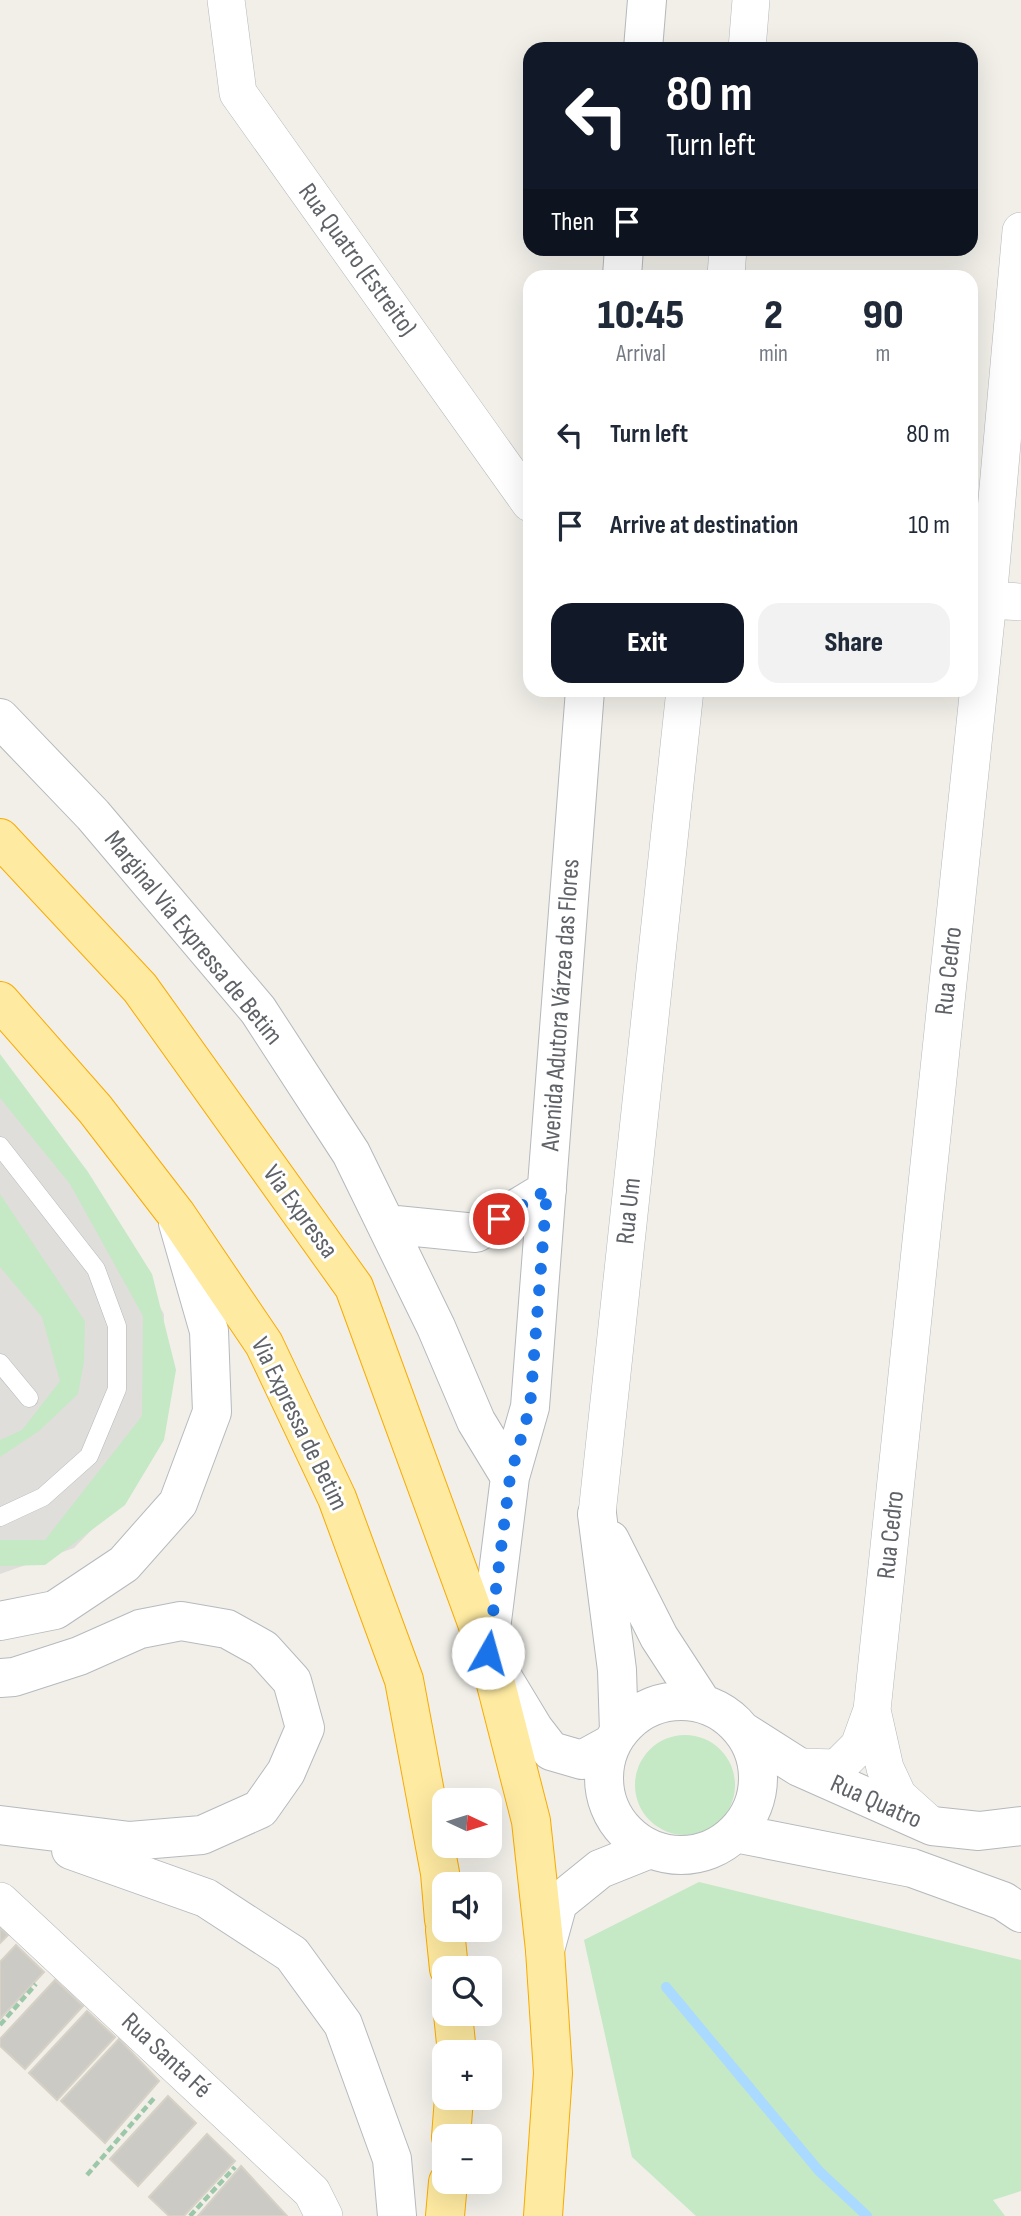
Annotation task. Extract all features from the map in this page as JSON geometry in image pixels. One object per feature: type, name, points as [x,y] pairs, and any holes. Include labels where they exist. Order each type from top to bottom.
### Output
[{"type":"highway","name":"Via Expressa","points":[[0,838],[140,988],[354,1287],[488,1653],[531,1821],[545,1950],[553,2073],[543,2216]]},
{"type":"highway","name":"Via Expressa de Betim","points":[[0,1001],[95,1109],[176,1214],[264,1344],[337,1498],[404,1680],[440,1872]]},
{"type":"highway","points":[[445,2216],[447,2194]]},
{"type":"street","name":"Rua Quatro (Estreito)","points":[[226,0],[238,93],[523,493]]},
{"type":"street","points":[[644,42],[647,0]]},
{"type":"street","points":[[748,42],[751,0]]},
{"type":"street","name":"Rua Cedro","points":[[799,1767],[836,1768],[859,1746],[872,1710],[993,600],[1021,231]]},
{"type":"street","name":"Avenida Adutora Várzea das Flores","points":[[488,1653],[510,1477],[530,1407],[584,697]]},
{"type":"street","name":"Rua Um","points":[[615,1738],[617,1670],[597,1514],[684,697]]},
{"type":"street","name":"Marginal Via Expressa de Betim","points":[[0,718],[93,815],[258,1010],[351,1153],[436,1327],[476,1421],[510,1477]]},
{"type":"street","points":[[386,1224],[476,1233],[547,1190]]},
{"type":"street","points":[[0,1621],[55,1610],[124,1564],[178,1503],[212,1412],[209,1331],[176,1214]]},
{"type":"street","points":[[597,1514],[659,1637],[702,1703]]},
{"type":"street","points":[[0,1678],[14,1677],[79,1656],[140,1629],[181,1621],[227,1629],[263,1649],[292,1681],[305,1728],[286,1772],[260,1810],[202,1835],[130,1841],[0,1825]]},
{"type":"street","points":[[488,1653],[534,1729],[551,1751],[582,1760],[615,1738],[637,1714],[657,1704],[680,1700],[702,1703],[725,1714],[744,1732],[754,1751],[759,1773],[757,1795],[749,1816],[736,1833],[717,1847],[695,1855],[672,1856],[650,1849],[629,1836],[614,1816],[605,1793],[604,1768],[615,1738]]},
{"type":"street","name":"Rua Cedro","points":[[872,1710],[885,1768],[898,1796],[932,1826]]},
{"type":"street","name":"Rua Quatro","points":[[744,1732],[799,1767],[932,1826],[979,1831],[1021,1826]]},
{"type":"street","points":[[0,1825],[206,1898],[292,1954],[344,2024],[392,2159],[397,2216]]},
{"type":"street","name":"Rua Quatro","points":[[736,1833],[912,1868],[1003,1901],[1021,1913]]},
{"type":"street","points":[[545,1950],[558,1902],[600,1869],[650,1849]]},
{"type":"street","name":"Rua Santa Fé","points":[[0,1901],[312,2192],[324,2216]]},
{"type":"lane","points":[[0,1146],[96,1269],[117,1326],[117,1389],[89,1456],[43,1497],[0,1517]]},
{"type":"lane","points":[[0,1363],[29,1398]]},
{"type":"path","points":[[0,2025],[60,1958]]},
{"type":"path","points":[[87,2175],[180,2068]]},
{"type":"path","points":[[190,2216],[235,2167],[252,2136]]},
{"type":"shaded area","points":[[0,1082],[92,1195],[164,1314],[162,1409],[135,1485],[74,1548],[0,1574]]},
{"type":"green space","points":[[0,1054],[88,1172],[152,1274],[176,1370],[164,1440],[125,1505],[45,1565],[0,1566],[0,1540],[45,1540],[142,1416],[143,1316],[70,1184],[0,1098]]},
{"type":"green space","points":[[0,1194],[85,1321],[84,1362],[78,1394],[39,1431],[0,1457],[0,1440],[22,1430],[60,1381],[42,1317],[0,1267]]},
{"type":"green space","points":[[685,1735],[713,1743],[727,1757],[735,1785],[727,1813],[713,1827],[685,1835],[657,1827],[643,1813],[635,1785],[643,1757],[657,1743]]},
{"type":"green space","points":[[699,1882],[1021,1960],[1021,2191],[993,2200],[1005,2216],[696,2216],[632,2157],[584,1940]]},
{"type":"building","points":[[0,1928],[8,1935],[0,1943]]},
{"type":"building","points":[[16,1945],[44,1972],[0,2019],[0,1962]]},
{"type":"building","points":[[55,1980],[83,2006],[25,2069],[0,2046],[0,2039]]},
{"type":"building","points":[[87,2011],[115,2037],[57,2100],[29,2073]]},
{"type":"building","points":[[119,2039],[159,2081],[105,2143],[61,2101]]},
{"type":"building","points":[[168,2096],[196,2123],[138,2186],[110,2159]]},
{"type":"building","points":[[207,2134],[235,2161],[184,2216],[169,2216],[149,2197]]},
{"type":"building","points":[[241,2166],[287,2216],[198,2216]]},
{"type":"waterway","points":[[666,1987],[819,2171],[867,2216]]},
{"type":"route","points":[[488,1653],[510,1477],[530,1407],[547,1190],[499,1219]]}]
